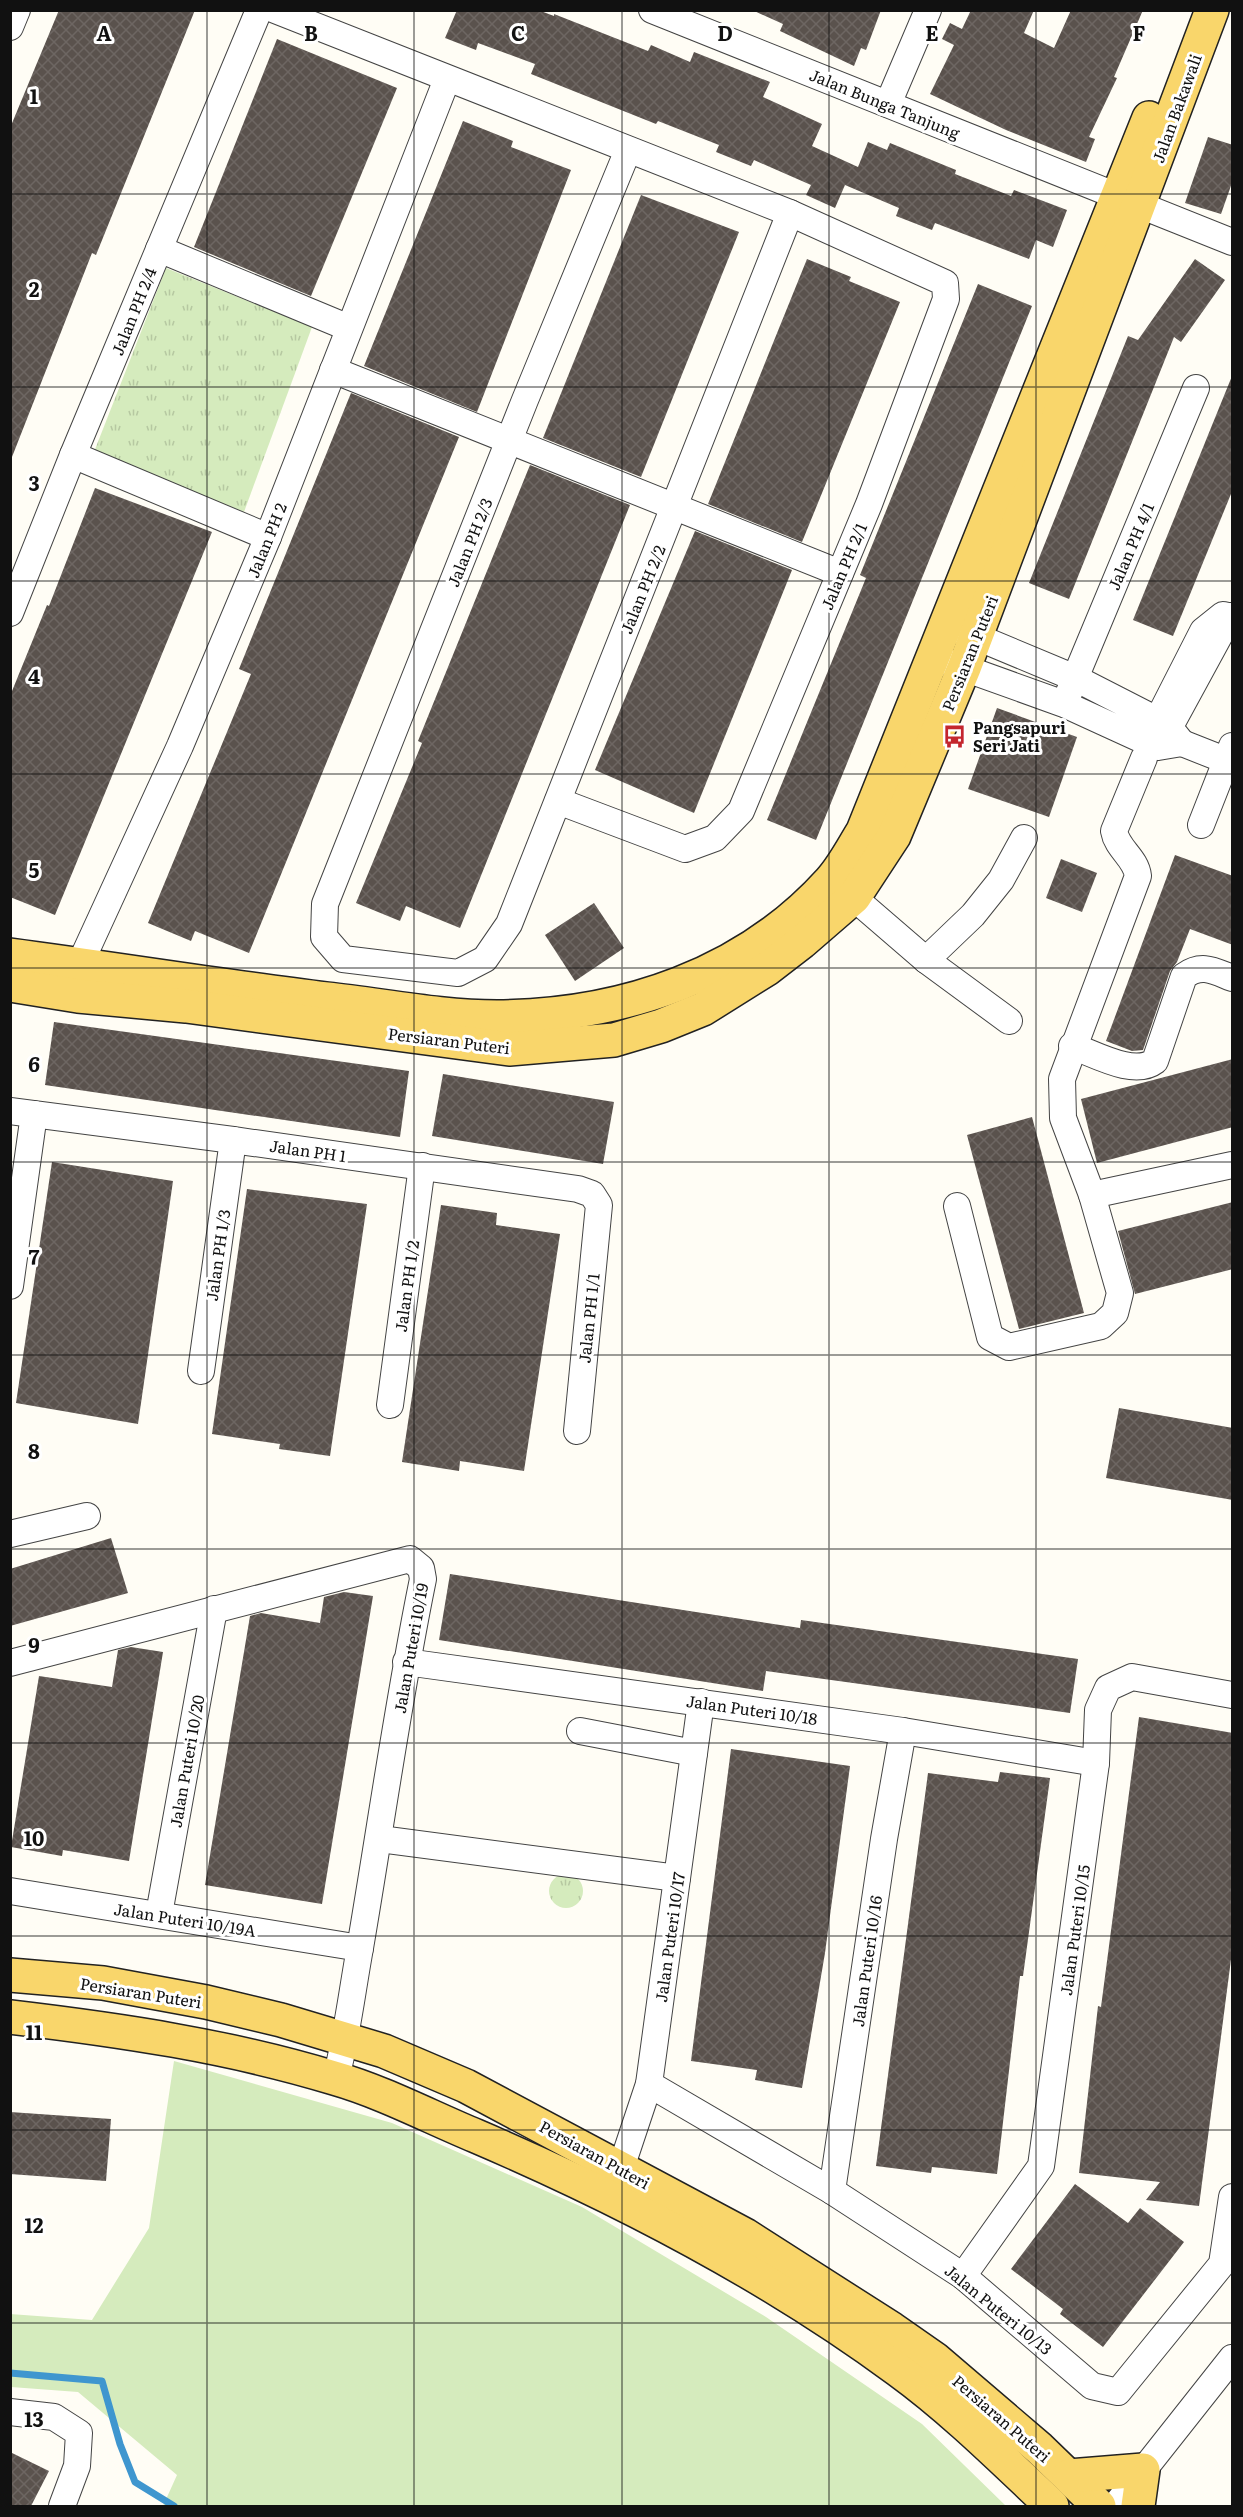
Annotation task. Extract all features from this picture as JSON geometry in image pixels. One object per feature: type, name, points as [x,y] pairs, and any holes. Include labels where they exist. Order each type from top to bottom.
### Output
[{"type":"main road","name":"Jalan Bakawali","points":[[1128,202],[1192,10]]},
{"type":"main road","name":"Jalan Bakawali","points":[[1128,202],[1212,10]]},
{"type":"main road","name":"Persiaran Puteri","points":[[843,888],[945,625],[1128,202]]},
{"type":"main road","name":"Persiaran Puteri","points":[[10,955],[79,980],[186,1006],[509,1049],[614,1040],[661,1026],[703,1009],[767,969],[894,836],[977,636],[1128,202]]},
{"type":"main road","name":"Persiaran Puteri","points":[[10,985],[79,980]]},
{"type":"main road","name":"Persiaran Puteri","points":[[10,1975],[103,1983],[206,2002],[281,2020],[384,2051],[466,2086],[745,2235],[892,2329],[935,2359],[1069,2476],[1099,2506]]},
{"type":"main road","name":"Persiaran Puteri","points":[[10,2018],[111,2030],[219,2049],[336,2078],[562,2175],[746,2270],[804,2305],[900,2371],[982,2440],[1052,2506]]},
{"type":"main road","points":[[1069,2476],[1143,2470],[1138,2506]]},
{"type":"street","points":[[10,27],[17,10]]},
{"type":"street","name":"Jalan PH 2/4","points":[[10,613],[73,455],[259,10]]},
{"type":"street","points":[[275,10],[790,213]]},
{"type":"street","name":"Jalan Bunga Tanjung","points":[[652,10],[1233,242]]},
{"type":"street","points":[[888,104],[928,10]]},
{"type":"street","name":"Jalan PH 2","points":[[79,980],[268,537],[447,79]]},
{"type":"street","name":"Jalan PH 2/3","points":[[485,959],[458,973],[343,959],[324,937],[325,904],[628,150]]},
{"type":"street","name":"Jalan PH 2/1","points":[[558,801],[684,849],[715,838],[741,811],[869,504],[946,299],[945,283],[790,213]]},
{"type":"street","name":"Jalan PH 2/2","points":[[485,959],[509,924],[790,213]]},
{"type":"street","points":[[159,249],[349,328]]},
{"type":"street","points":[[333,370],[840,573]]},
{"type":"street","name":"Jalan PH 4/1","points":[[1064,704],[1196,388]]},
{"type":"street","points":[[73,455],[268,537]]},
{"type":"street","points":[[957,1206],[990,1337],[1009,1347],[1101,1326],[1115,1312],[1120,1293],[1092,1195],[1063,1118],[1062,1079],[1072,1046],[1138,876],[1137,869],[1116,843],[1114,831],[1160,740],[1203,631],[1223,615],[1231,617]]},
{"type":"street","points":[[945,625],[977,636],[1023,659],[1075,678],[1160,740]]},
{"type":"street","points":[[933,656],[1160,740],[1229,753],[1201,825]]},
{"type":"street","points":[[926,960],[973,915],[994,889],[1024,838]]},
{"type":"street","points":[[843,888],[926,960],[1010,1021]]},
{"type":"street","points":[[1072,1046],[1130,1066],[1148,1066],[1155,1061],[1184,976],[1195,968],[1205,967],[1233,978]]},
{"type":"street","points":[[10,1286],[22,1113]]},
{"type":"street","name":"Jalan PH 1","points":[[22,1113],[233,1140],[578,1189],[592,1194],[599,1205]]},
{"type":"street","name":"Jalan PH 1/3","points":[[201,1371],[233,1140]]},
{"type":"street","points":[[1092,1195],[1233,1165]]},
{"type":"street","name":"Jalan PH 1/2","points":[[390,1405],[422,1166]]},
{"type":"street","name":"Jalan PH 1/1","points":[[578,1431],[599,1205]]},
{"type":"street","points":[[10,1534],[87,1516]]},
{"type":"street","name":"Jalan Puteri 10/19","points":[[10,1663],[410,1559],[422,1568],[423,1579],[406,1662],[380,1839],[346,2040],[336,2078]]},
{"type":"street","name":"Jalan Puteri 10/20","points":[[159,1914],[214,1609]]},
{"type":"street","name":"Jalan Puteri 10/18","points":[[406,1662],[903,1731],[1096,1763]]},
{"type":"street","name":"Jalan Puteri 10/15","points":[[963,2276],[1041,2166],[1096,1763],[1098,1710],[1108,1688],[1132,1677],[1233,1695]]},
{"type":"street","name":"Jalan Puteri 10/17","points":[[621,2168],[649,2084],[701,1702]]},
{"type":"street","points":[[580,1731],[694,1753]]},
{"type":"street","name":"Jalan Puteri 10/16","points":[[832,2191],[884,1839],[903,1731]]},
{"type":"street","points":[[380,1839],[677,1878]]},
{"type":"street","name":"Jalan Puteri 10/19A","points":[[10,1891],[360,1948]]},
{"type":"street","name":"Jalan Puteri 10/13","points":[[649,2084],[832,2191],[963,2276],[1092,2386],[1118,2392],[1222,2264],[1233,2197]]},
{"type":"street","points":[[1115,2506],[1233,2358]]},
{"type":"street","points":[[10,2412],[54,2417],[79,2433],[77,2466],[62,2506]]},
{"type":"green space","points":[[166,268],[312,327],[244,512],[94,452]]},
{"type":"green space","points":[[566,1874],[578,1879],[583,1891],[578,1903],[566,1908],[554,1903],[549,1891],[554,1879]]},
{"type":"green space","points":[[174,2061],[392,2123],[582,2207],[766,2317],[922,2424],[1006,2506],[163,2506],[177,2475],[78,2392],[11,2387],[10,2314],[92,2320],[149,2228]]},
{"type":"building","points":[[59,10],[195,10],[96,255],[92,253],[12,457],[10,128]]},
{"type":"building","points":[[457,10],[538,10],[554,16],[554,14],[648,51],[651,45],[690,62],[694,52],[770,82],[763,97],[822,124],[812,146],[858,167],[868,142],[887,150],[890,143],[956,170],[955,174],[1011,196],[1014,190],[1067,210],[1053,247],[1036,240],[1029,259],[935,223],[932,230],[896,216],[899,208],[845,185],[835,208],[806,195],[811,185],[754,160],[751,166],[716,152],[719,145],[658,121],[656,124],[531,74],[535,64],[478,43],[476,50],[445,38]]},
{"type":"building","points":[[752,10],[881,10],[866,50],[861,48],[854,66],[780,31],[783,24]]},
{"type":"building","points":[[971,10],[1034,10],[1024,33],[1054,48],[1071,10],[1143,10],[1114,77],[1117,78],[1089,137],[1095,139],[1086,162],[1006,130],[930,94],[954,45],[942,39],[950,23],[962,29]]},
{"type":"building","points":[[277,39],[397,88],[311,296],[194,247]]},
{"type":"building","points":[[463,121],[513,141],[511,147],[571,170],[477,412],[364,366]]},
{"type":"building","points":[[1208,137],[1233,145],[1233,180],[1221,214],[1185,203]]},
{"type":"building","points":[[641,195],[739,232],[641,477],[543,438]]},
{"type":"building","points":[[807,259],[851,277],[849,281],[900,302],[802,542],[708,504]]},
{"type":"building","points":[[1195,259],[1225,280],[1181,342],[1174,337],[1069,599],[1029,583],[1128,336],[1138,340]]},
{"type":"building","points":[[978,284],[1032,306],[816,840],[767,820],[866,578],[860,575]]},
{"type":"building","points":[[1232,376],[1233,489],[1173,636],[1133,620]]},
{"type":"building","points":[[351,393],[459,437],[249,953],[195,931],[191,941],[148,923],[251,674],[239,669]]},
{"type":"building","points":[[530,465],[630,505],[460,928],[406,906],[400,921],[356,903],[422,743],[418,741]]},
{"type":"building","points":[[95,488],[212,532],[55,915],[10,897],[10,696],[47,605],[49,606]]},
{"type":"building","points":[[695,531],[792,570],[694,813],[595,770]]},
{"type":"building","points":[[997,708],[1077,737],[1049,817],[968,789]]},
{"type":"building","points":[[1175,855],[1233,876],[1233,945],[1190,929],[1177,962],[1170,971],[1143,1050],[1132,1051],[1106,1041]]},
{"type":"building","points":[[1061,859],[1097,873],[1082,912],[1046,898]]},
{"type":"building","points":[[594,903],[624,948],[575,981],[545,935]]},
{"type":"building","points":[[54,1022],[409,1071],[400,1137],[45,1085]]},
{"type":"building","points":[[1233,1059],[1233,1127],[1097,1163],[1081,1099]]},
{"type":"building","points":[[443,1074],[614,1102],[603,1164],[432,1136]]},
{"type":"building","points":[[1032,1117],[1084,1313],[1019,1329],[967,1135]]},
{"type":"building","points":[[52,1162],[173,1181],[138,1424],[16,1403]]},
{"type":"building","points":[[247,1189],[367,1204],[330,1456],[279,1449],[280,1444],[212,1434]]},
{"type":"building","points":[[1233,1202],[1233,1269],[1135,1294],[1118,1231]]},
{"type":"building","points":[[441,1205],[497,1213],[496,1225],[560,1234],[524,1471],[460,1461],[459,1471],[402,1462]]},
{"type":"building","points":[[1119,1408],[1233,1428],[1233,1500],[1106,1478]]},
{"type":"building","points":[[111,1538],[128,1593],[10,1626],[10,1569]]},
{"type":"building","points":[[450,1574],[800,1628],[801,1620],[1078,1659],[1070,1713],[766,1671],[763,1691],[439,1640]]},
{"type":"building","points":[[344,1592],[373,1596],[322,1904],[205,1885],[250,1616],[261,1613],[320,1623],[324,1597]]},
{"type":"building","points":[[131,1647],[163,1652],[129,1861],[63,1850],[62,1856],[11,1847],[39,1676],[112,1687],[118,1650]]},
{"type":"building","points":[[1139,1717],[1233,1733],[1233,1944],[1199,2206],[1146,2200],[1160,2182],[1079,2173],[1098,2006],[1101,2007]]},
{"type":"building","points":[[731,1749],[850,1766],[825,1953],[802,2088],[755,2080],[757,2070],[691,2061]]},
{"type":"building","points":[[1000,1772],[1050,1778],[1023,1976],[1020,1976],[997,2174],[932,2167],[931,2173],[876,2166],[928,1773],[998,1782]]},
{"type":"building","points":[[10,2112],[111,2119],[106,2181],[10,2174]]},
{"type":"building","points":[[1075,2184],[1128,2223],[1140,2208],[1184,2242],[1103,2347],[1060,2314],[1063,2309],[1011,2269]]},
{"type":"building","points":[[10,2452],[49,2471],[31,2506],[10,2506]]},
{"type":"waterway","points":[[10,2373],[102,2381],[120,2444],[135,2482],[174,2506]]},
{"type":"place","name":"Pangsapuri Seri Jati","points":[[955,736]]}]
